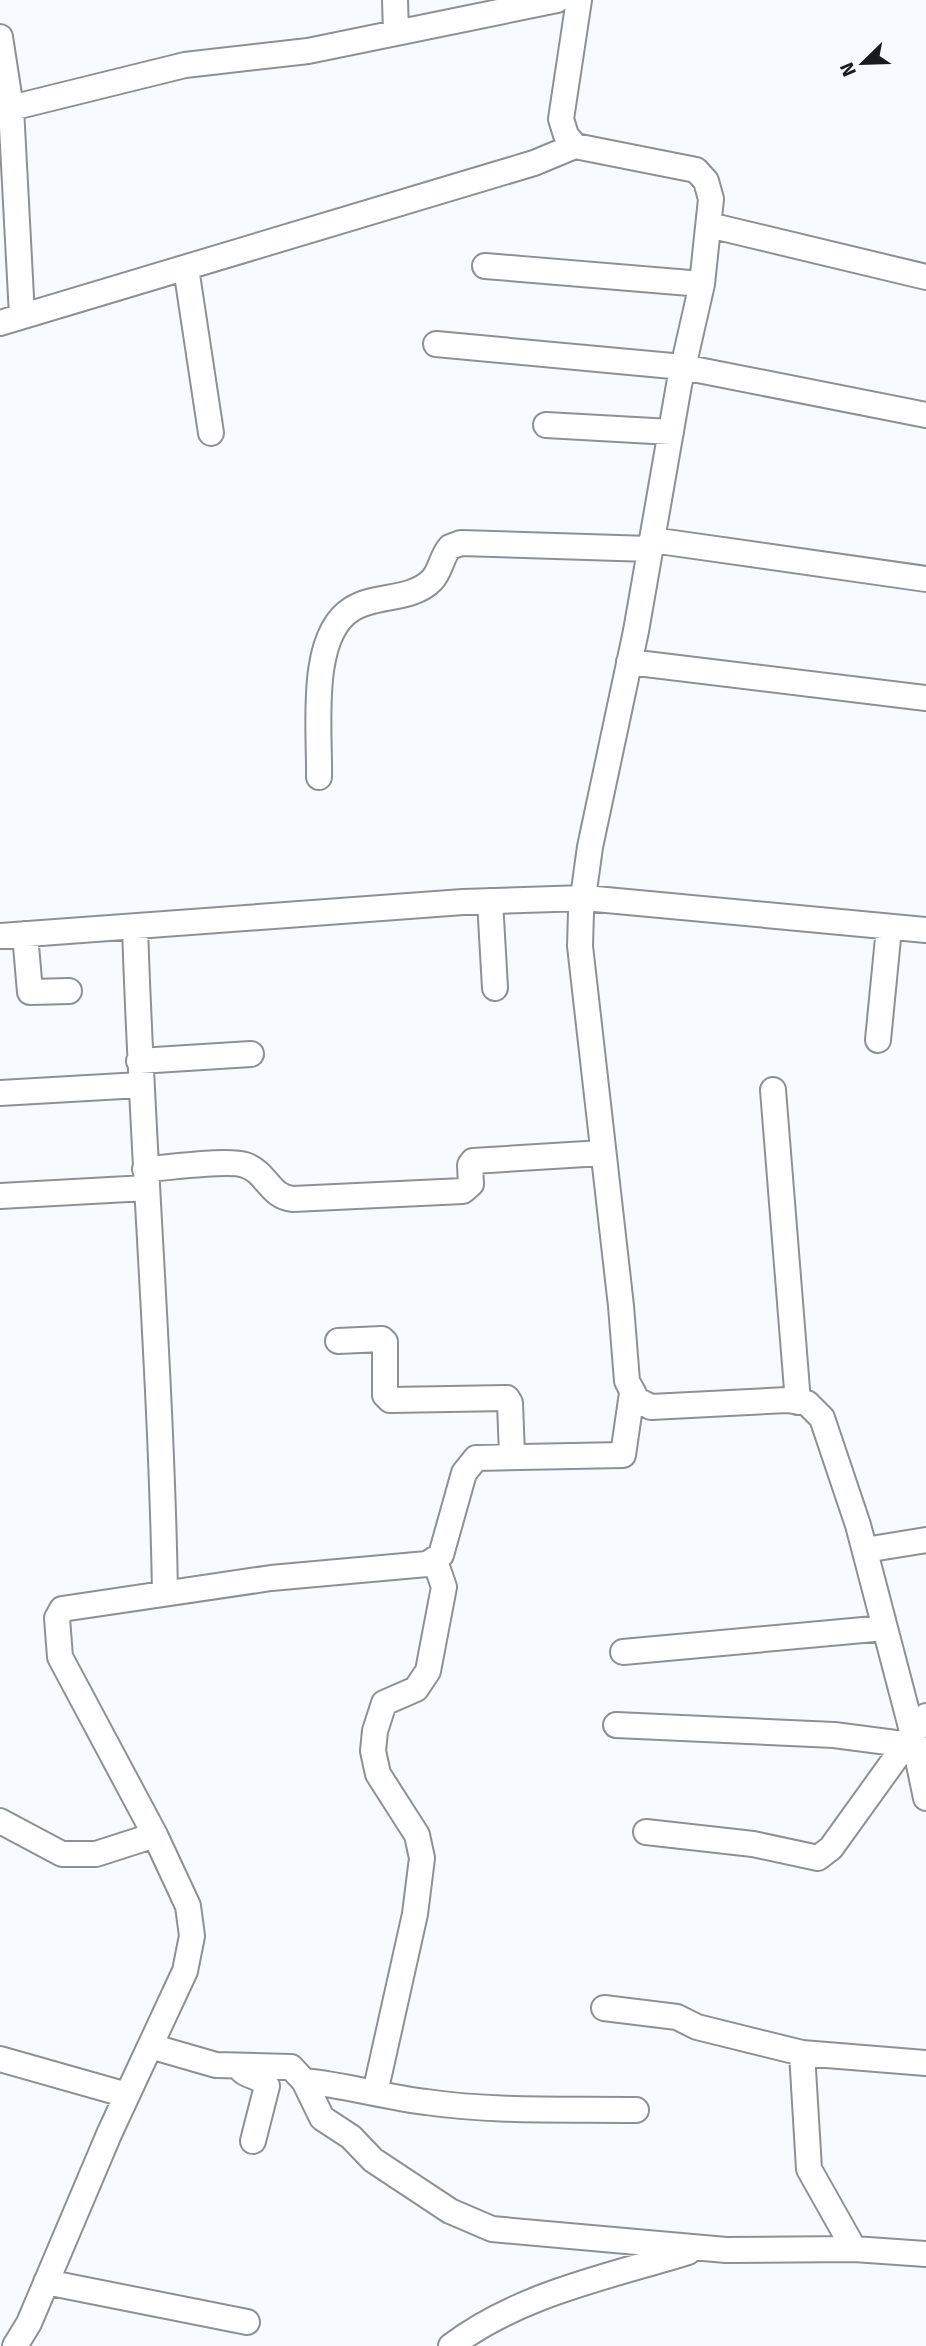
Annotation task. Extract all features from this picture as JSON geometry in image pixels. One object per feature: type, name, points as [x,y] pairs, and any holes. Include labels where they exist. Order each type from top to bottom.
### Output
[{"type":"street","points":[[395,0],[396,33]]},
{"type":"street","points":[[11,108],[186,65],[268,58],[557,0]]},
{"type":"street","points":[[575,146],[566,135],[561,119],[579,0]]},
{"type":"street","points":[[0,37],[11,108],[11,319],[534,163],[575,146],[696,170],[706,181],[711,199],[702,284],[683,367],[629,662],[590,847],[581,912],[580,946],[621,1306],[626,1381],[638,1401],[651,1406],[798,1402],[807,1403],[822,1418],[865,1550],[914,1730],[926,1798]]},
{"type":"street","points":[[709,225],[926,277]]},
{"type":"street","points":[[485,266],[702,284]]},
{"type":"street","points":[[186,268],[211,433]]},
{"type":"street","points":[[436,344],[683,367],[926,415]]},
{"type":"street","points":[[546,425],[671,432]]},
{"type":"street","points":[[319,776],[322,654],[329,634],[352,608],[419,589],[432,580],[445,552],[461,543],[651,545],[926,579]]},
{"type":"street","points":[[629,662],[926,698]]},
{"type":"street","points":[[0,936],[135,927],[224,917],[585,898],[926,930]]},
{"type":"street","points":[[490,901],[495,988]]},
{"type":"street","points":[[135,927],[140,1073],[163,1482],[165,1591]]},
{"type":"street","points":[[878,1040],[889,928]]},
{"type":"street","points":[[25,934],[30,992],[69,991]]},
{"type":"street","points":[[0,1093],[251,1054]]},
{"type":"street","points":[[773,1090],[798,1402]]},
{"type":"street","points":[[0,1196],[146,1179],[239,1164],[254,1169],[274,1194],[293,1199],[463,1191],[471,1185],[470,1165],[473,1161],[602,1153]]},
{"type":"street","points":[[338,1341],[382,1339],[385,1342],[385,1395],[390,1400],[507,1398],[510,1403],[512,1455]]},
{"type":"street","points":[[15,2346],[29,2323],[127,2095],[185,1971],[192,1936],[188,1906],[155,1835],[60,1657],[57,1618],[62,1609],[72,1605],[165,1591],[435,1561],[441,1555],[464,1473],[476,1458],[512,1455],[623,1455],[632,1393]]},
{"type":"street","points":[[865,1550],[926,1540]]},
{"type":"street","points":[[375,2093],[415,1914],[422,1858],[417,1835],[378,1774],[373,1751],[375,1731],[384,1703],[416,1689],[428,1671],[444,1587],[435,1561]]},
{"type":"street","points":[[623,1652],[885,1629]]},
{"type":"street","points":[[615,1725],[834,1735],[914,1730]]},
{"type":"street","points":[[646,1832],[753,1844],[818,1858],[831,1848],[914,1730]]},
{"type":"street","points":[[0,1821],[62,1854],[96,1854],[155,1835]]},
{"type":"street","points":[[604,2008],[677,2017],[697,2027],[802,2053],[926,2063]]},
{"type":"street","points":[[150,2046],[215,2065],[291,2067],[304,2081],[322,2118],[342,2130],[390,2172],[467,2221],[492,2229],[702,2248],[854,2249],[926,2254]]},
{"type":"street","points":[[802,2053],[809,2169],[854,2249]]},
{"type":"street","points":[[0,2059],[127,2095]]},
{"type":"street","points":[[239,2066],[243,2072],[262,2080],[267,2086],[253,2141]]},
{"type":"street","points":[[304,2081],[341,2084],[439,2104],[636,2110]]},
{"type":"street","points":[[451,2346],[470,2332],[533,2301],[597,2278],[702,2248]]},
{"type":"street","points":[[46,2282],[247,2322]]}]
